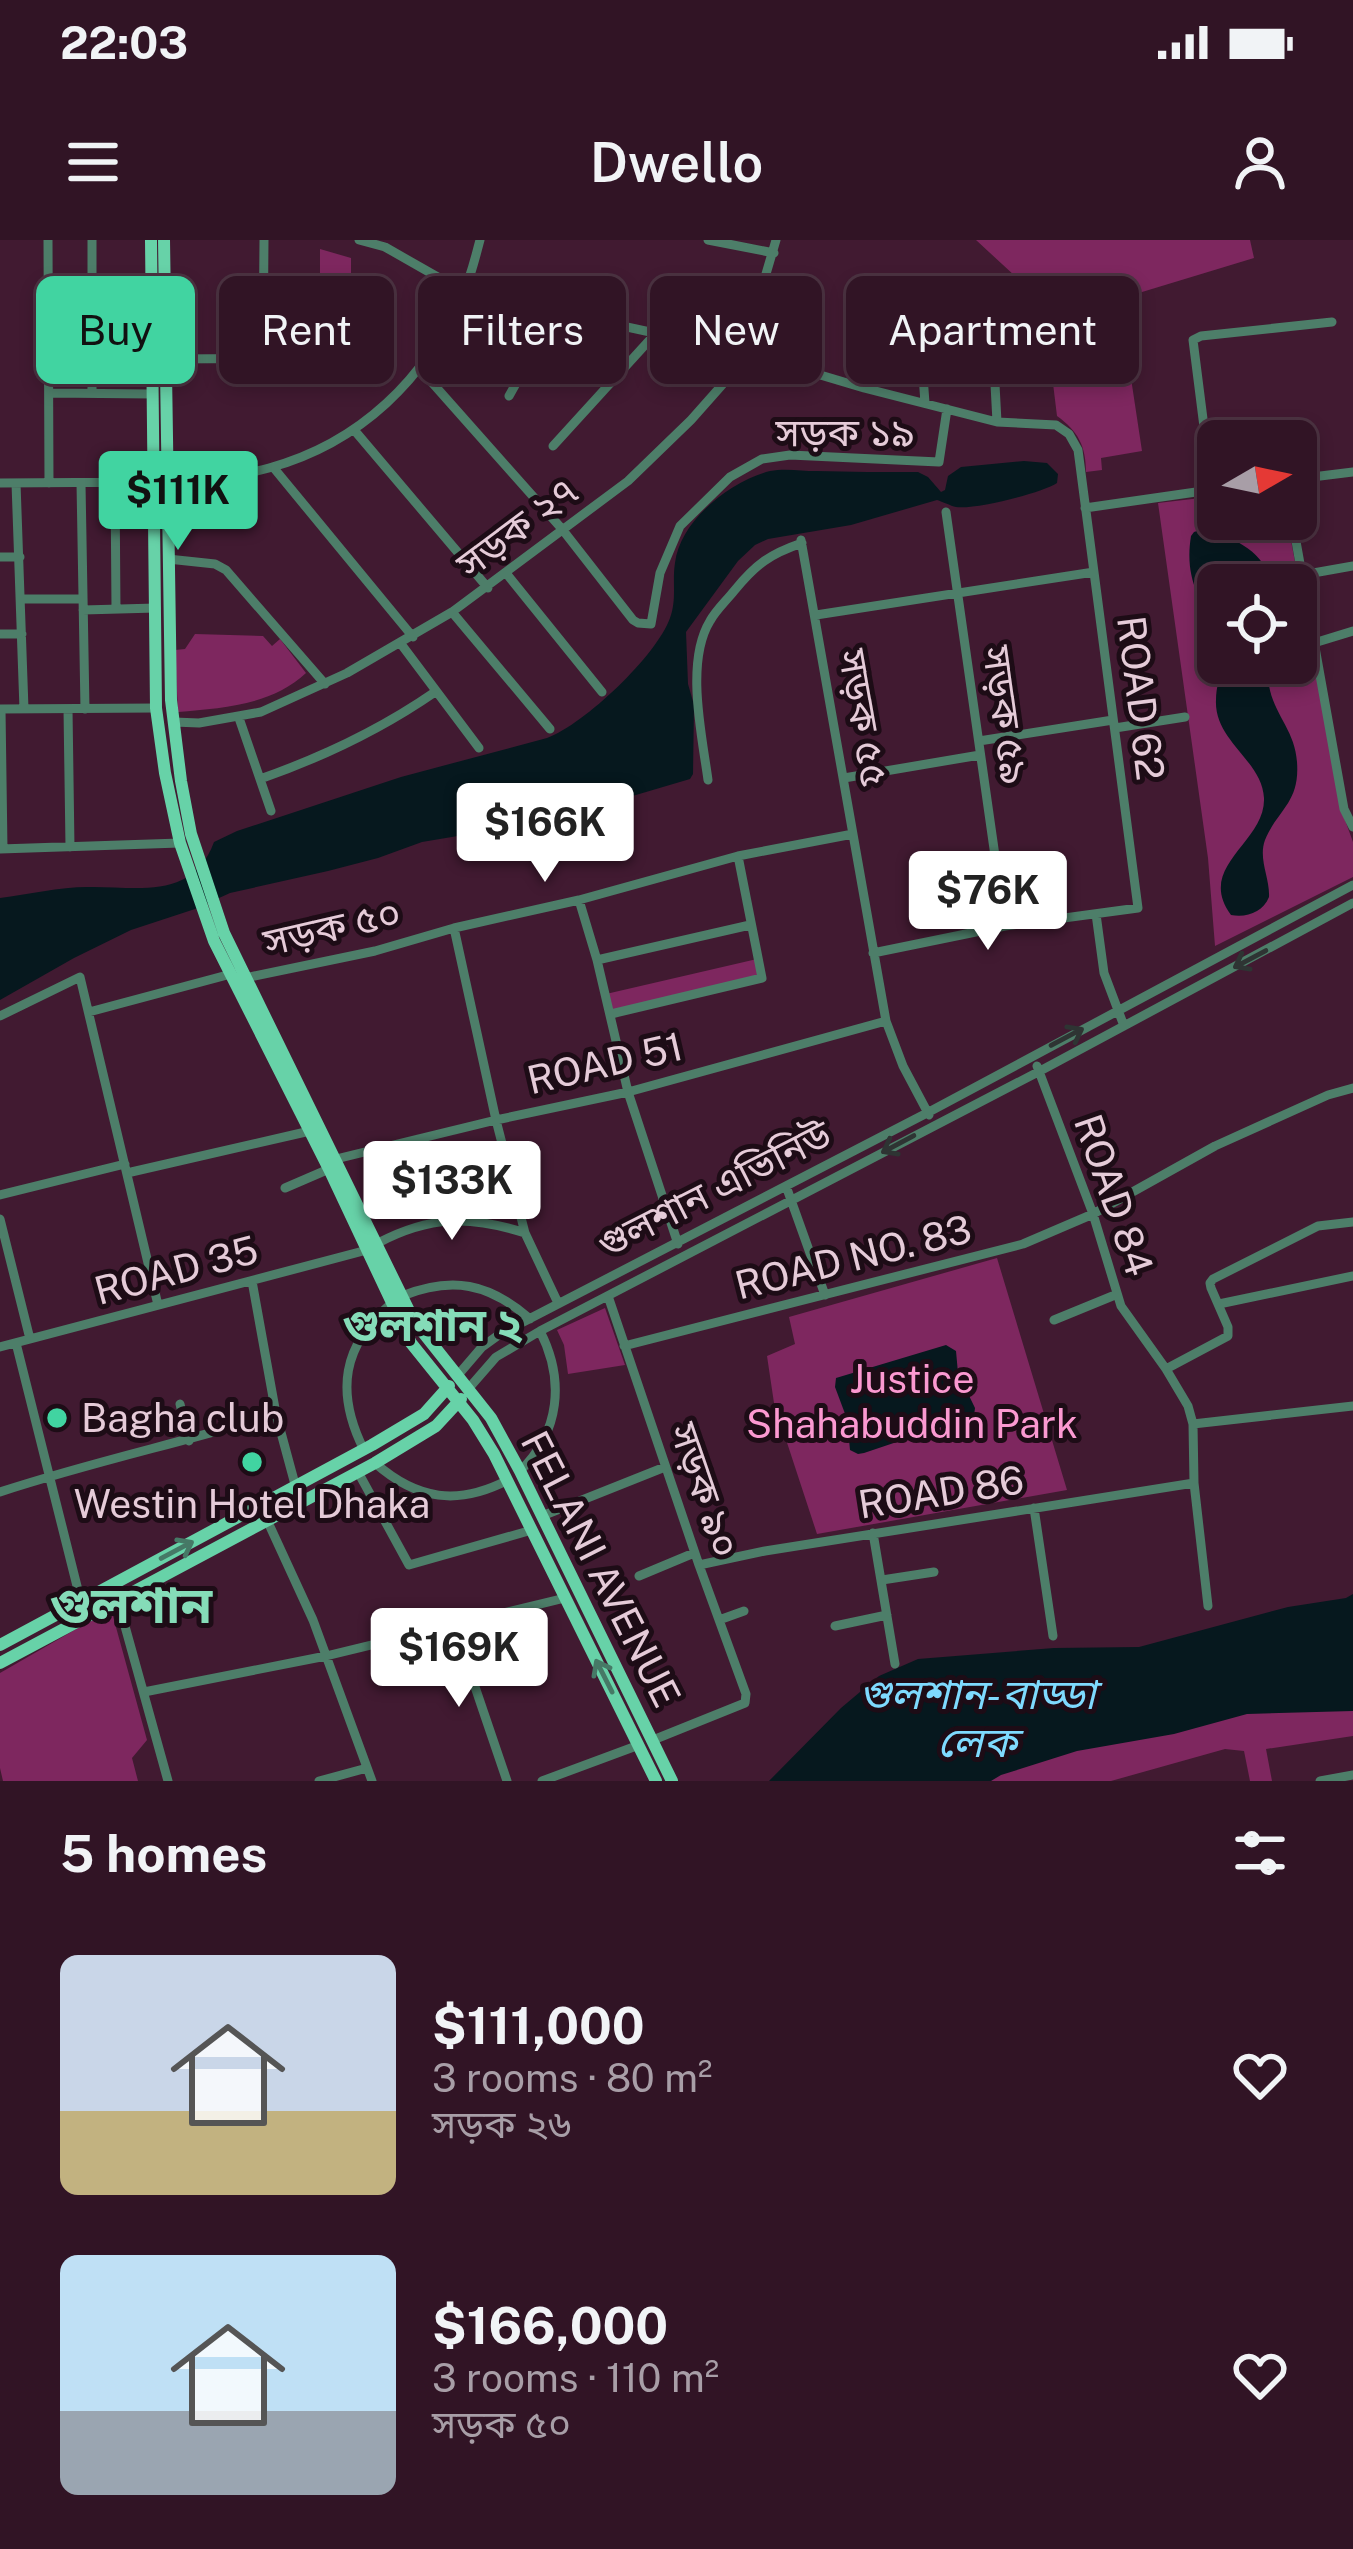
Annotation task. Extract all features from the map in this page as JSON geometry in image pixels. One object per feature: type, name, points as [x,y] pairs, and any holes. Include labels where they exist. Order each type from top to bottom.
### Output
[{"type":"main road","points":[[151,240],[152,394],[169,559],[171,700],[189,870],[397,1299]]},
{"type":"main road","points":[[164,240],[165,276]]},
{"type":"main road","points":[[165,384],[157,715],[164,773],[211,913]]},
{"type":"main road","points":[[157,715],[174,722]]},
{"type":"main road","points":[[240,974],[310,1131],[333,1164]]},
{"type":"main road","name":"FELANI AVENUE","points":[[397,1299],[491,1418],[532,1530],[565,1598],[671,1781]]},
{"type":"main road","name":"FELANI AVENUE","points":[[397,1299],[416,1351],[542,1516],[646,1742],[656,1781]]},
{"type":"main road","name":"গুলশান এভিনিউ","points":[[0,1645],[418,1419],[458,1375]]},
{"type":"main road","name":"গুলশান এভিনিউ","points":[[0,1663],[374,1463],[436,1426],[469,1388]]},
{"type":"street","points":[[48,240],[50,483]]},
{"type":"street","points":[[92,240],[92,392]]},
{"type":"street","points":[[263,276],[264,240]]},
{"type":"street","points":[[359,240],[386,244],[438,276]]},
{"type":"street","points":[[469,276],[480,240]]},
{"type":"street","points":[[707,240],[774,253]]},
{"type":"street","name":"সড়ক ২৭","points":[[767,276],[776,240]]},
{"type":"street","points":[[1205,420],[1193,340],[1332,322]]},
{"type":"street","points":[[553,446],[650,341]]},
{"type":"street","points":[[0,483],[160,482],[273,467],[355,431],[418,371]]},
{"type":"street","points":[[822,376],[997,422],[995,384]]},
{"type":"street","points":[[433,384],[562,529]]},
{"type":"street","points":[[508,396],[515,384]]},
{"type":"street","name":"সড়ক ২৭","points":[[174,722],[199,723],[261,712],[325,685],[413,637],[628,481],[723,384]]},
{"type":"street","points":[[863,384],[864,388]]},
{"type":"street","points":[[924,384],[925,403]]},
{"type":"street","points":[[49,393],[152,394]]},
{"type":"street","name":"সড়ক ১৯","points":[[562,529],[633,620],[651,624],[660,573],[680,526],[730,477],[762,459],[790,455],[939,462],[947,409]]},
{"type":"street","name":"ROAD 62","points":[[997,422],[1057,425],[1078,450],[1138,908],[1096,914]]},
{"type":"street","points":[[355,431],[488,587]]},
{"type":"street","points":[[273,467],[413,637]]},
{"type":"street","points":[[1317,476],[1353,472]]},
{"type":"street","points":[[116,482],[116,609]]},
{"type":"street","points":[[16,483],[24,709]]},
{"type":"street","points":[[81,483],[85,709]]},
{"type":"street","points":[[1084,502],[1197,492]]},
{"type":"street","name":"সড়ক ৫৯","points":[[946,512],[1005,926]]},
{"type":"street","name":"সড়ক ৫৫","points":[[708,780],[698,703],[699,658],[708,623],[747,574],[770,554],[801,541],[886,1021],[934,1126]]},
{"type":"street","points":[[0,557],[20,557]]},
{"type":"street","points":[[169,559],[215,564],[226,570],[325,685]]},
{"type":"street","points":[[1317,572],[1353,566]]},
{"type":"street","points":[[815,615],[1094,572]]},
{"type":"street","points":[[506,573],[602,692]]},
{"type":"street","points":[[22,599],[116,609],[156,608]]},
{"type":"street","points":[[452,612],[550,729]]},
{"type":"street","points":[[1317,642],[1353,632]]},
{"type":"street","points":[[0,634],[22,634]]},
{"type":"street","points":[[401,644],[478,748]]},
{"type":"street","points":[[1317,657],[1353,827]]},
{"type":"street","points":[[260,779],[318,759],[392,722],[435,692]]},
{"type":"street","points":[[157,715],[1,709],[1,849],[186,841]]},
{"type":"street","points":[[68,709],[70,847]]},
{"type":"street","points":[[979,741],[1184,717]]},
{"type":"street","points":[[239,718],[271,811]]},
{"type":"street","points":[[844,778],[980,754]]},
{"type":"street","name":"সড়ক ৫০","points":[[88,1012],[240,974],[375,950],[738,856],[853,834]]},
{"type":"street","points":[[611,1014],[762,978],[738,856]]},
{"type":"street","name":"গুলশান এভিনিউ","points":[[458,1375],[482,1347],[558,1303],[678,1244],[1353,885]]},
{"type":"street","points":[[579,900],[628,1091],[678,1244]]},
{"type":"street","name":"গুলশান এভিনিউ","points":[[469,1388],[496,1357],[540,1331],[1353,903]]},
{"type":"street","points":[[873,953],[1005,926],[1096,914],[1104,973],[1124,1026]]},
{"type":"street","points":[[597,960],[750,925]]},
{"type":"street","points":[[454,928],[525,1233],[558,1303]]},
{"type":"street","points":[[0,1016],[80,977],[158,1305]]},
{"type":"street","name":"ROAD 51","points":[[285,1188],[333,1164],[886,1021]]},
{"type":"street","name":"ROAD 84","points":[[1031,1056],[1093,1214],[1115,1295],[1188,1406],[1208,1606]]},
{"type":"street","name":"ROAD NO. 83","points":[[624,1346],[1023,1244],[1093,1214],[1215,1146],[1353,1088]]},
{"type":"street","points":[[0,1195],[310,1131]]},
{"type":"street","points":[[786,1186],[825,1294]]},
{"type":"street","points":[[0,1219],[30,1339]]},
{"type":"street","name":"ROAD 35","points":[[0,1347],[372,1247],[424,1224],[490,1222],[525,1233]]},
{"type":"street","points":[[1166,1369],[1228,1336],[1210,1283],[1318,1226],[1353,1222]]},
{"type":"street","points":[[1219,1304],[1353,1276]]},
{"type":"street","points":[[252,1281],[276,1414],[296,1488]]},
{"type":"street","points":[[364,1450],[350,1420],[348,1371],[368,1325],[397,1299],[443,1284],[472,1286],[499,1296],[530,1319]]},
{"type":"street","points":[[1054,1320],[1115,1295]]},
{"type":"street","name":"সড়ক ৯০","points":[[608,1296],[746,1694],[746,1703],[646,1742]]},
{"type":"street","points":[[374,1463],[411,1488],[438,1496],[481,1492],[514,1475],[540,1448],[555,1406],[553,1361],[540,1331]]},
{"type":"street","points":[[16,1343],[81,1602]]},
{"type":"street","points":[[180,1404],[189,1441]]},
{"type":"street","points":[[1193,1424],[1353,1406]]},
{"type":"street","points":[[0,1492],[276,1414]]},
{"type":"street","points":[[542,1516],[665,1467]]},
{"type":"street","points":[[358,1472],[409,1565],[532,1530]]},
{"type":"street","name":"ROAD 86","points":[[698,1565],[1194,1484]]},
{"type":"street","points":[[1034,1508],[1054,1636]]},
{"type":"street","points":[[267,1520],[314,1620],[372,1781]]},
{"type":"street","points":[[873,1534],[895,1664]]},
{"type":"street","points":[[639,1576],[694,1553]]},
{"type":"street","points":[[882,1580],[934,1572]]},
{"type":"street","points":[[144,1692],[326,1656],[565,1598]]},
{"type":"street","points":[[118,1601],[168,1781]]},
{"type":"street","points":[[719,1620],[744,1611]]},
{"type":"street","points":[[835,1626],[887,1615]]},
{"type":"street","points":[[454,1625],[507,1781]]},
{"type":"street","points":[[542,1781],[646,1742]]},
{"type":"street","points":[[320,1781],[367,1768]]},
{"type":"street","points":[[1320,1781],[1353,1774]]},
{"type":"green space","points":[[976,240],[1250,240],[1254,258],[1139,293],[1139,276],[1015,276]]},
{"type":"green space","points":[[320,249],[351,258],[351,276],[320,276]]},
{"type":"green space","points":[[1053,384],[1132,384],[1142,451],[1101,458],[1102,470],[1086,472],[1079,440],[1057,416]]},
{"type":"green space","points":[[1197,498],[1197,540],[1291,540],[1295,564],[1197,564],[1197,684],[1317,684],[1317,680],[1341,809],[1353,842],[1353,877],[1215,946],[1208,858],[1158,503]]},
{"type":"green space","points":[[195,634],[263,636],[272,646],[280,639],[306,673],[262,698],[178,712],[175,650],[185,649]]},
{"type":"green space","points":[[757,959],[762,978],[611,1014],[606,994]]},
{"type":"green space","name":"Justice Shahabuddin Park","points":[[997,1258],[1067,1490],[817,1534],[774,1403],[767,1356],[795,1344],[789,1317]]},
{"type":"green space","points":[[605,1308],[625,1365],[568,1374],[557,1330]]},
{"type":"green space","points":[[111,1609],[147,1740],[132,1758],[138,1781],[3,1781],[0,1673]]},
{"type":"green space","points":[[1353,1710],[1353,1736],[1266,1749],[1272,1781],[1250,1781],[1244,1751],[1225,1749],[1111,1781],[987,1781],[1075,1750],[1245,1713]]},
{"type":"water","points":[[1047,463],[1058,474],[1057,483],[992,503],[956,507],[937,500],[851,525],[768,539],[738,561],[686,632],[688,684],[694,705],[690,779],[548,821],[422,842],[378,858],[230,893],[131,930],[0,1000],[0,898],[70,888],[164,886],[193,873],[214,842],[237,831],[401,777],[547,738],[580,719],[635,669],[663,633],[672,611],[675,563],[686,532],[710,505],[739,484],[782,470],[918,472],[941,492],[948,476],[961,467]]},
{"type":"water","points":[[1194,532],[1197,540],[1238,542],[1264,564],[1197,564],[1197,592],[1190,562]]},
{"type":"water","points":[[1218,684],[1269,684],[1297,762],[1292,797],[1263,847],[1269,897],[1259,910],[1243,916],[1231,915],[1222,898],[1221,882],[1255,828],[1264,798],[1255,772],[1222,727]]},
{"type":"water","points":[[946,1345],[956,1351],[958,1373],[975,1408],[974,1416],[864,1453],[850,1450],[836,1378]]},
{"type":"water","name":"গুলশান-বাড্ডা লেক","points":[[1353,1594],[1353,1711],[1247,1714],[1174,1734],[1077,1751],[991,1781],[769,1781],[879,1676],[918,1659],[1054,1648],[1139,1647]]},
{"type":"place","name":"Bagha club","points":[[57,1418]]},
{"type":"place","name":"Westin Hotel Dhaka","points":[[252,1462]]},
{"type":"district","name":"গুলশান ২","points":[[433,1324]]},
{"type":"district","name":"গুলশান","points":[[131,1604]]}]
